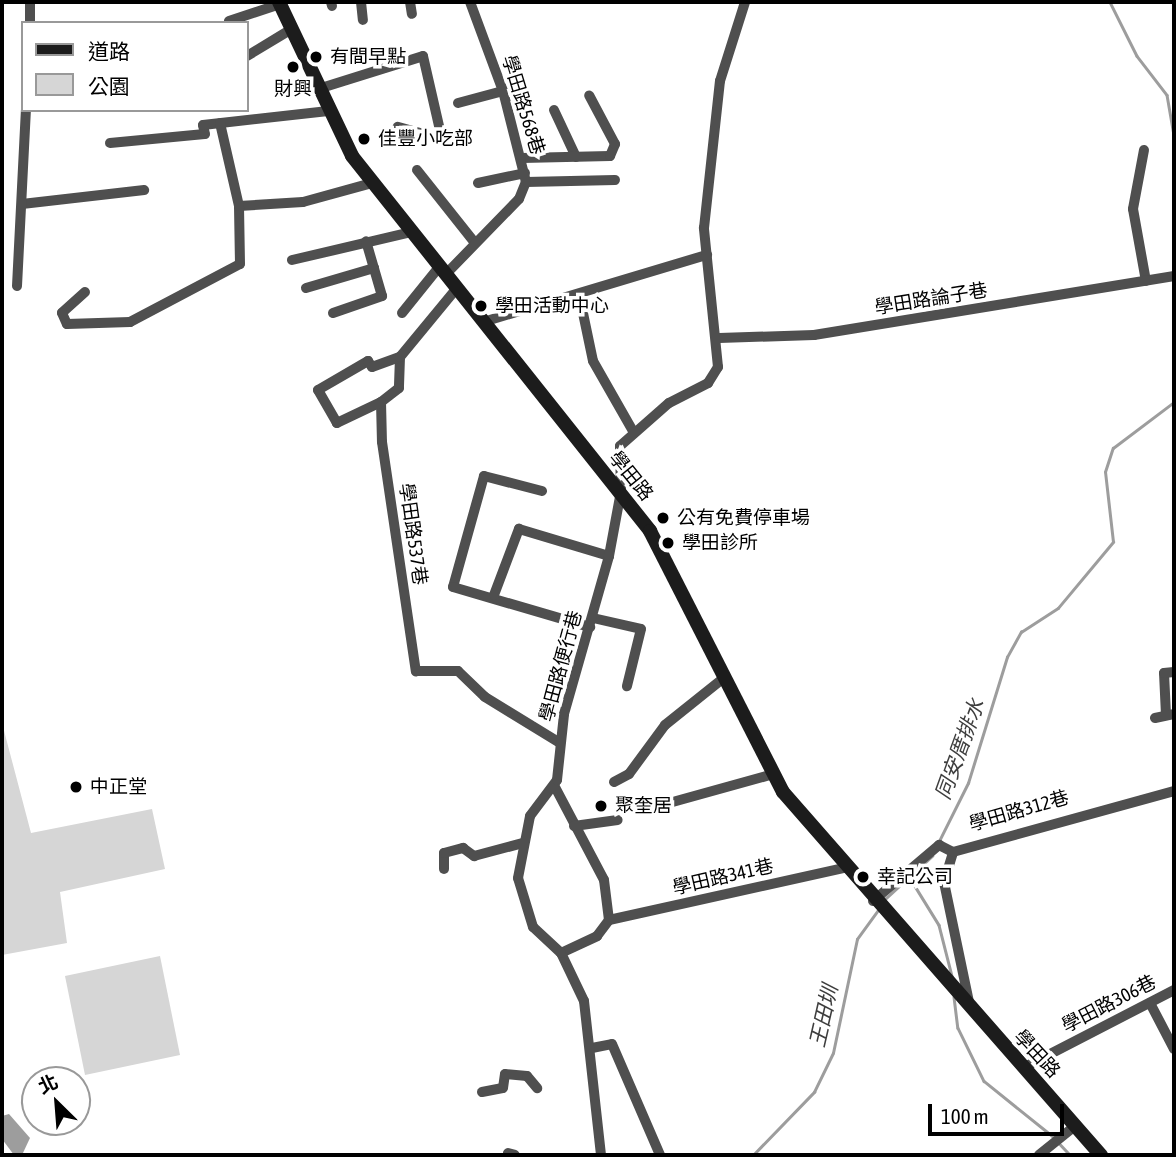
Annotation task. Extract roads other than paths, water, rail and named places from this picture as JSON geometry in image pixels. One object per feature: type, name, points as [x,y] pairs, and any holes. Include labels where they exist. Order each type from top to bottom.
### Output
[{"type":"main road","name":"學田路","points":[[279,3],[328,111],[372,183],[621,491],[680,583],[774,774],[844,868],[873,902],[1023,1068],[1072,1129],[1101,1155]]},
{"type":"street","points":[[30,2],[30,21]]},
{"type":"street","points":[[362,2],[363,20]]},
{"type":"street","points":[[410,2],[412,14]]},
{"type":"street","name":"學田路568巷","points":[[402,313],[442,271],[519,199],[525,177],[503,91],[470,2]]},
{"type":"street","points":[[621,491],[620,446],[633,431],[708,383],[718,367],[719,338],[707,255],[720,81],[745,2]]},
{"type":"street","points":[[229,21],[279,3]]},
{"type":"street","points":[[248,55],[290,30]]},
{"type":"street","points":[[318,89],[423,56],[442,139],[398,127]]},
{"type":"street","points":[[458,103],[503,91]]},
{"type":"street","points":[[522,158],[610,156],[615,144],[589,95]]},
{"type":"street","points":[[554,110],[576,157]]},
{"type":"street","points":[[110,143],[205,134],[203,125],[328,111]]},
{"type":"street","points":[[17,286],[26,112]]},
{"type":"street","points":[[85,292],[62,313],[67,324],[130,322],[236,267],[239,206],[223,122],[224,112]]},
{"type":"street","points":[[1144,150],[1133,209],[1146,281]]},
{"type":"street","points":[[416,170],[475,243]]},
{"type":"street","points":[[478,183],[525,177],[615,180]]},
{"type":"street","points":[[239,206],[303,201],[372,183]]},
{"type":"street","points":[[22,204],[144,190]]},
{"type":"street","points":[[292,260],[411,232]]},
{"type":"street","points":[[333,313],[382,296],[366,241]]},
{"type":"street","points":[[483,322],[707,255]]},
{"type":"street","points":[[306,288],[374,268]]},
{"type":"street","name":"學田路論子巷","points":[[719,338],[814,335],[1174,276]]},
{"type":"street","points":[[400,357],[398,388],[380,402],[337,423],[318,390],[368,361],[372,366],[400,357],[456,289]]},
{"type":"street","points":[[579,294],[593,361],[633,431]]},
{"type":"street","name":"學田路537巷","points":[[380,402],[416,670],[458,671],[485,697],[560,743]]},
{"type":"street","points":[[542,491],[484,476],[453,587],[494,594],[591,622],[640,629],[627,686]]},
{"type":"street","name":"學田路便行巷","points":[[555,787],[560,743],[609,556],[621,491]]},
{"type":"street","points":[[494,594],[519,529],[609,556]]},
{"type":"street","points":[[1155,718],[1170,715],[1164,673],[1174,672]]},
{"type":"street","points":[[614,782],[629,774],[665,725],[725,677]]},
{"type":"street","points":[[651,808],[774,774]]},
{"type":"street","points":[[601,1155],[592,1048],[584,1001],[561,953],[533,927],[521,900],[523,843],[530,816],[555,787],[604,880],[609,920]]},
{"type":"street","name":"學田路312巷","points":[[971,1011],[944,882],[953,852],[1174,791]]},
{"type":"street","points":[[574,826],[618,820]]},
{"type":"street","points":[[444,869],[444,853],[463,848],[474,856],[523,843]]},
{"type":"street","points":[[873,902],[939,845],[953,852]]},
{"type":"street","name":"學田路341巷","points":[[561,953],[597,936],[609,920],[844,868]]},
{"type":"street","name":"學田路306巷","points":[[1023,1068],[1174,990]]},
{"type":"street","points":[[1150,1003],[1174,1049]]},
{"type":"street","points":[[592,1048],[612,1044],[655,1130],[660,1155]]},
{"type":"street","points":[[482,1092],[503,1088],[505,1074],[527,1076],[537,1088]]},
{"type":"street","points":[[1039,1155],[1072,1129]]},
{"type":"waterway","name":"同安厝排水","points":[[1110,2],[1137,56],[1167,95],[1174,135]]},
{"type":"waterway","name":"同安厝排水","points":[[939,841],[968,783],[1007,657],[1021,632],[1058,608],[1113,542],[1105,472],[1113,448],[1174,402]]},
{"type":"waterway","name":"同安厝排水","points":[[885,899],[932,856]]},
{"type":"waterway","name":"同安厝排水","points":[[910,878],[939,925],[952,976]]},
{"type":"waterway","name":"王田圳","points":[[753,1155],[814,1092],[833,1053],[857,939],[878,910]]},
{"type":"waterway","name":"同安厝排水","points":[[954,997],[958,1028],[984,1081],[1055,1138]]},
{"type":"waterway","name":"同安厝排水","points":[[1059,1143],[1070,1155]]},
{"type":"place","name":"有間早點","points":[[316,57]]},
{"type":"place","name":"財興","points":[[293,67]]},
{"type":"place","name":"佳豐小吃部","points":[[364,139]]},
{"type":"place","name":"學田活動中心","points":[[481,306]]},
{"type":"place","name":"公有免費停車場","points":[[663,518]]},
{"type":"place","name":"學田診所","points":[[668,543]]},
{"type":"place","name":"中正堂","points":[[76,787]]},
{"type":"place","name":"聚奎居","points":[[601,806]]},
{"type":"place","name":"幸記公司","points":[[863,877]]}]
